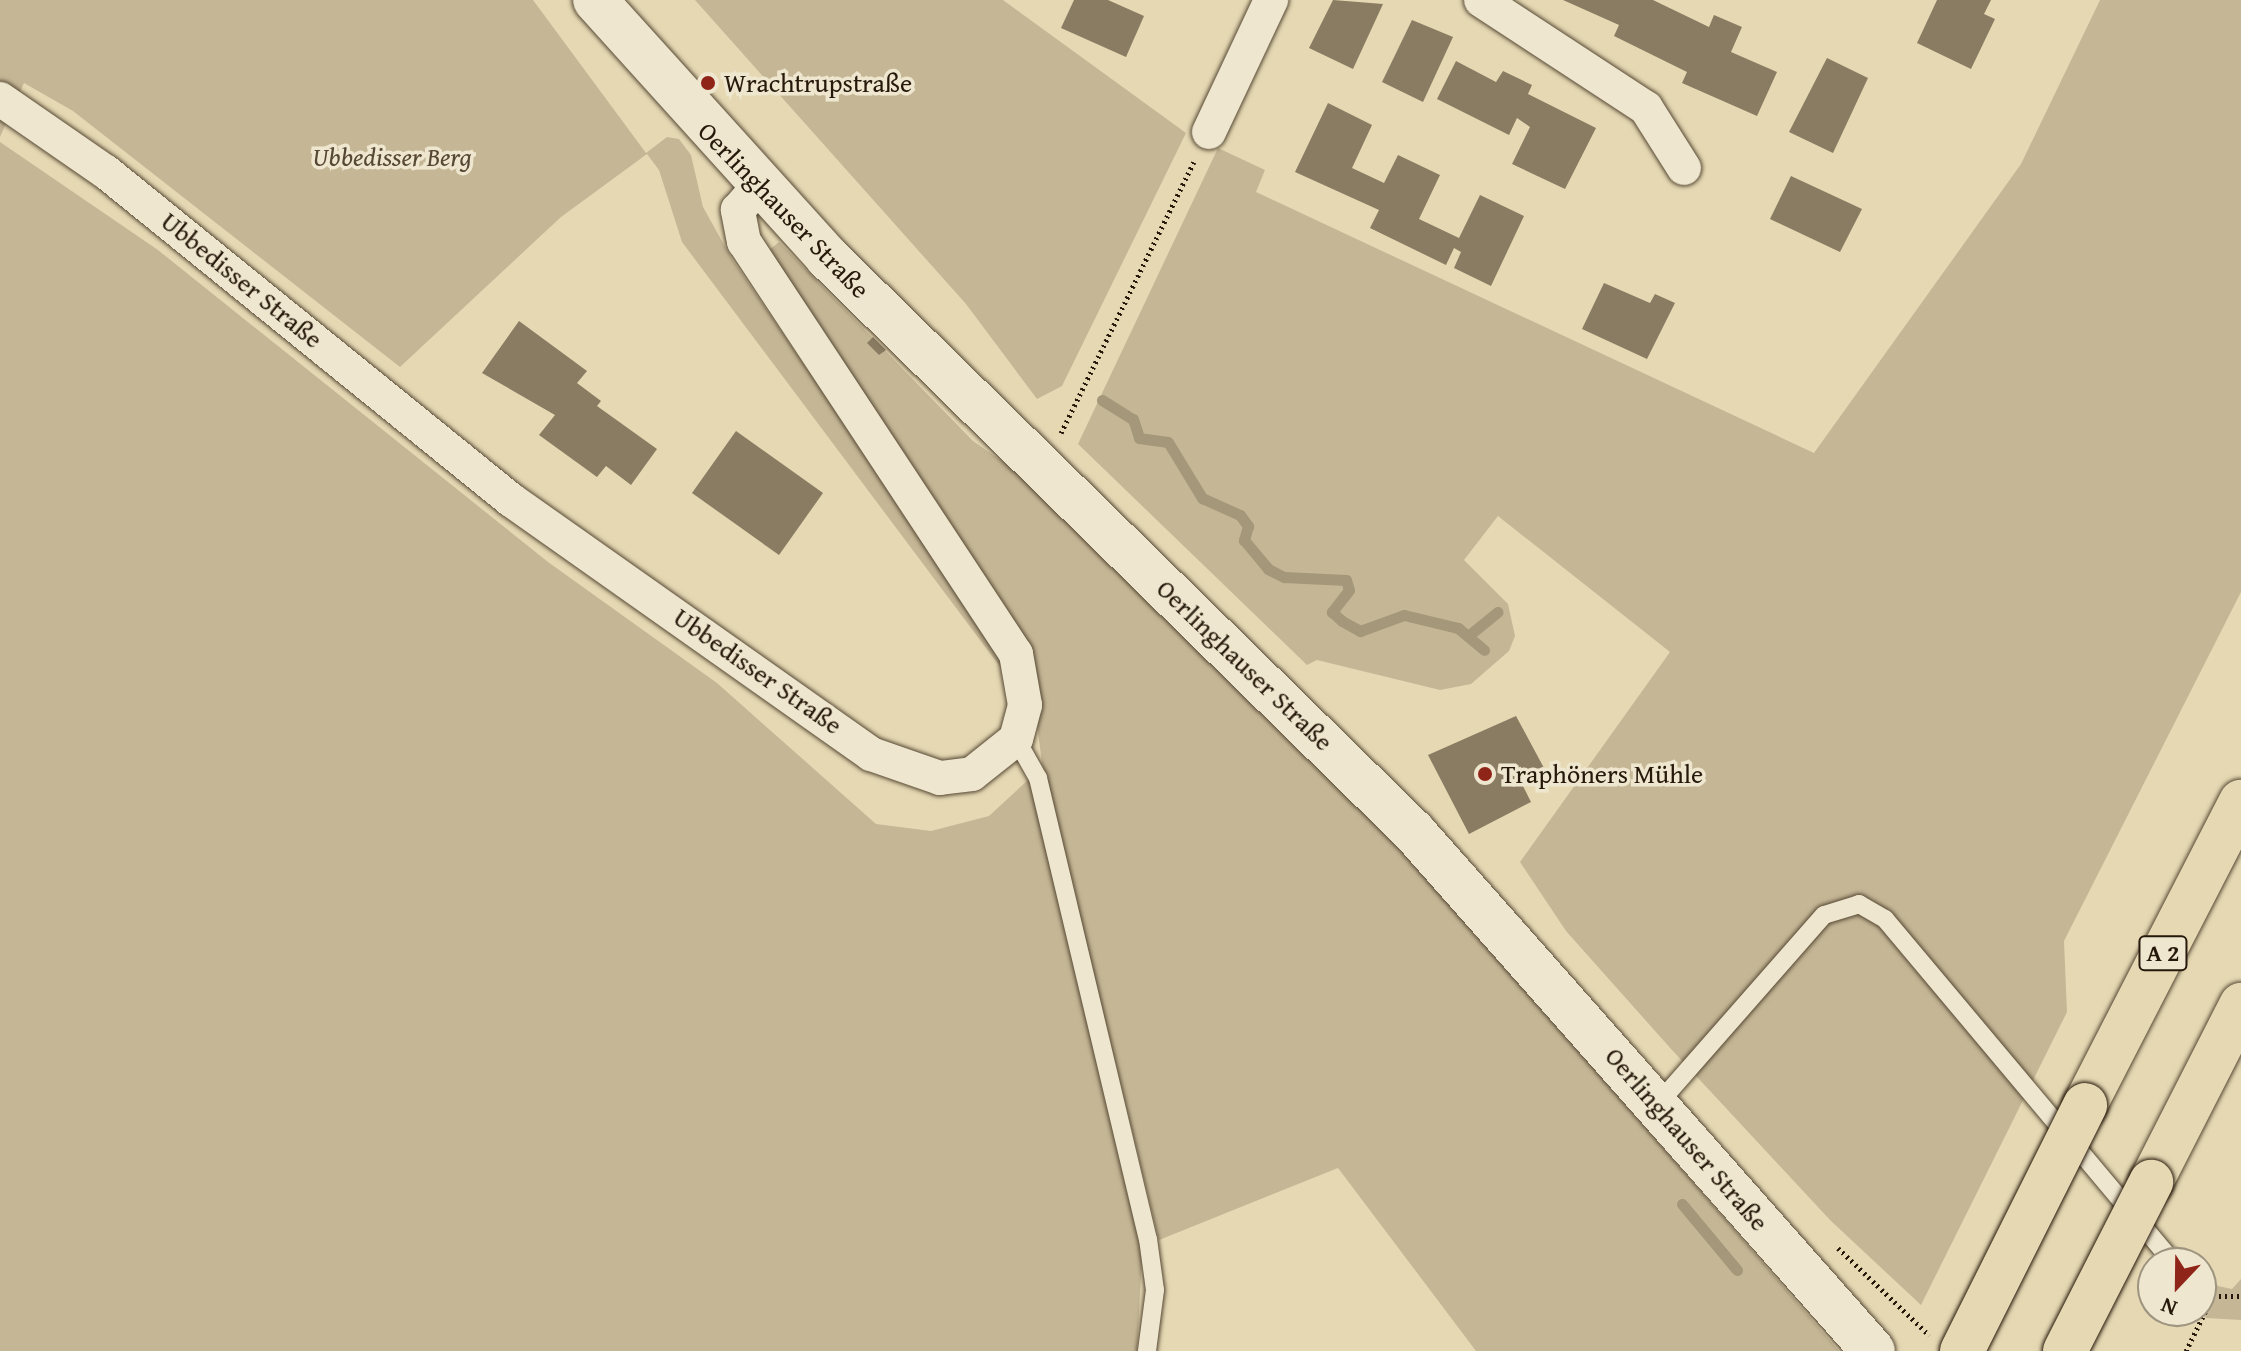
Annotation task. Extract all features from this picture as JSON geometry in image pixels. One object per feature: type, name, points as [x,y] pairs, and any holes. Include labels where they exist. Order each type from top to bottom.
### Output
[{"type":"highway","name":"A 2","points":[[1948,1346],[2085,1105],[2241,802]]},
{"type":"highway","points":[[2065,1351],[2241,1005]]},
{"type":"main road","name":"Oerlinghauser Straße","points":[[595,0],[759,186],[1352,768],[1657,1105],[1873,1351]]},
{"type":"street","points":[[1209,132],[1271,0]]},
{"type":"street","points":[[1481,0],[1646,108],[1684,168]]},
{"type":"street","name":"Ubbedisser Straße","points":[[0,99],[143,200],[511,500],[871,754],[940,778],[996,762],[1016,739]]},
{"type":"street","points":[[759,186],[738,210],[744,242],[1016,654],[1025,705],[1016,739]]},
{"type":"lane","points":[[1016,739],[1038,778],[1148,1239],[1155,1290],[1147,1351]]},
{"type":"lane","points":[[1657,1105],[1824,915],[1859,904],[1885,919],[2161,1247]]},
{"type":"path","points":[[1058,440],[1209,132]]},
{"type":"path","points":[[1831,1242],[1948,1346]]},
{"type":"path","points":[[2217,1296],[2241,1296]]},
{"type":"path","points":[[2186,1351],[2198,1327]]},
{"type":"green space","name":"Ubbedisser Berg","points":[[0,0],[533,0],[646,153],[667,137],[679,139],[691,155],[703,207],[732,259],[998,649],[1010,680],[682,242],[659,170],[647,154],[561,217],[400,367],[73,111],[24,83],[0,137]]},
{"type":"green space","points":[[695,0],[1003,0],[1186,133],[1062,386],[1037,399],[966,304]]},
{"type":"green space","points":[[2100,0],[2241,0],[2241,592],[2064,941],[2067,1012],[1921,1305],[1830,1220],[1672,1050],[1566,931],[1520,862],[1670,652],[1498,516],[1464,560],[1508,604],[1515,636],[1509,651],[1471,684],[1440,690],[1317,660],[1307,665],[1078,444],[1218,148],[1265,170],[1256,192],[1814,453],[2021,164]]},
{"type":"green space","points":[[0,142],[158,250],[548,562],[717,683],[876,824],[931,831],[989,816],[1029,779],[1142,1255],[1137,1351],[0,1351]]},
{"type":"green space","points":[[779,242],[973,441],[1020,474],[1426,874],[1839,1351],[1476,1351],[1338,1168],[1159,1240],[1042,763],[1027,648],[769,250]]},
{"type":"green space","points":[[2241,1279],[2241,1320],[2217,1319],[2217,1285],[2232,1289]]},
{"type":"building","points":[[1074,0],[1108,0],[1144,16],[1126,57],[1061,28]]},
{"type":"building","points":[[1333,0],[1383,4],[1353,69],[1309,48]]},
{"type":"building","points":[[1563,0],[1653,0],[1709,27],[1714,15],[1742,27],[1731,52],[1777,72],[1757,116],[1682,83],[1687,72],[1614,36],[1619,25]]},
{"type":"building","points":[[1937,0],[1991,0],[1984,14],[1995,19],[1971,69],[1917,43]]},
{"type":"building","points":[[1412,20],[1453,37],[1423,102],[1382,82]]},
{"type":"building","points":[[1827,58],[1868,78],[1833,153],[1789,132]]},
{"type":"building","points":[[1456,61],[1496,82],[1503,71],[1532,85],[1528,94],[1596,128],[1565,189],[1512,164],[1530,127],[1517,118],[1509,135],[1437,99]]},
{"type":"building","points":[[1328,103],[1372,125],[1352,168],[1384,183],[1398,155],[1440,175],[1419,219],[1459,238],[1480,195],[1524,216],[1491,286],[1454,268],[1461,252],[1454,248],[1446,265],[1370,228],[1379,210],[1295,172]]},
{"type":"building","points":[[1791,176],[1862,209],[1840,252],[1770,219]]},
{"type":"building","points":[[1604,283],[1650,303],[1655,294],[1675,303],[1647,359],[1582,329]]},
{"type":"building","points":[[519,321],[587,371],[577,383],[601,401],[597,406],[657,449],[631,485],[606,466],[597,477],[539,435],[555,415],[482,373]]},
{"type":"building","points":[[873,337],[886,350],[879,355],[867,343]]},
{"type":"building","points":[[736,431],[823,493],[779,555],[692,493]]},
{"type":"building","name":"Traphöners Mühle","points":[[1516,716],[1544,768],[1520,780],[1531,802],[1469,834],[1428,755]]},
{"type":"waterway","points":[[1102,400],[1133,419],[1139,438],[1168,442],[1202,498],[1240,515],[1248,526],[1244,540],[1268,569],[1284,577],[1346,580],[1349,590],[1332,612],[1342,621],[1360,631],[1404,615],[1458,628],[1484,650]]},
{"type":"waterway","points":[[1468,636],[1498,612]]},
{"type":"waterway","points":[[1682,1204],[1737,1270]]},
{"type":"place","name":"Wrachtrupstraße","points":[[708,83]]},
{"type":"place","name":"Traphöners Mühle","points":[[1485,774]]}]
